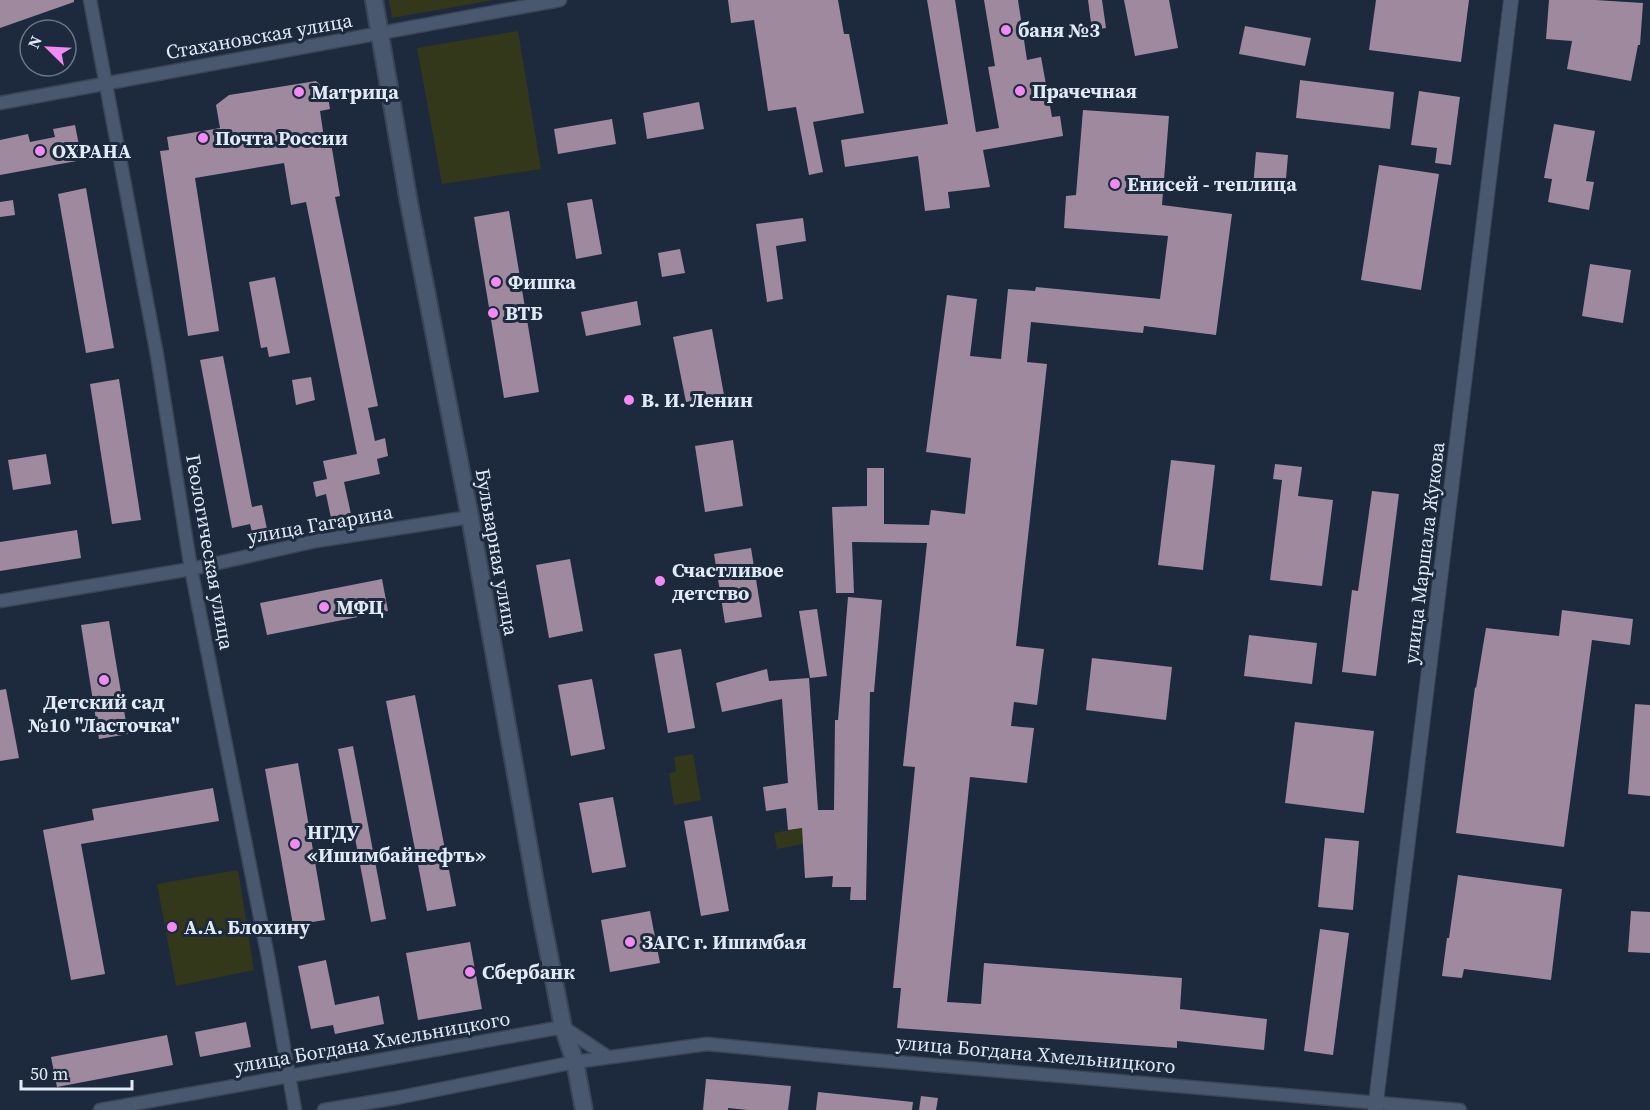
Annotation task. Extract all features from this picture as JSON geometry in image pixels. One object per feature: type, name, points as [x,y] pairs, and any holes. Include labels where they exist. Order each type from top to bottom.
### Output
[{"type":"main road","name":"Бульварная улица","points":[[374,0],[409,203],[470,517],[562,1028],[575,1062],[584,1110]]},
{"type":"street","name":"Геологическая улица","points":[[90,0],[157,355],[191,569],[295,1110]]},
{"type":"street","name":"Стахановская улица","points":[[0,103],[560,0]]},
{"type":"street","name":"улица Маршала Жукова","points":[[1375,1106],[1511,0]]},
{"type":"street","name":"улица Гагарина","points":[[0,601],[191,569],[316,541],[470,517]]},
{"type":"street","name":"улица Богдана Хмельницкого","points":[[100,1110],[562,1028]]},
{"type":"street","points":[[562,1028],[608,1056]]},
{"type":"street","name":"улица Богдана Хмельницкого","points":[[324,1110],[608,1056],[707,1044],[1375,1106],[1460,1110]]},
{"type":"green space","points":[[389,0],[494,0],[392,18]]},
{"type":"green space","points":[[518,31],[541,169],[442,184],[417,48]]},
{"type":"green space","points":[[693,754],[701,800],[674,805],[669,773],[676,772],[674,757]]},
{"type":"green space","points":[[802,828],[803,844],[777,849],[774,833]]},
{"type":"green space","points":[[238,870],[254,970],[176,986],[157,884]]},
{"type":"building","points":[[0,0],[74,0],[74,2],[28,18],[18,18],[18,22],[0,28]]},
{"type":"building","points":[[728,0],[838,0],[844,34],[849,34],[864,113],[813,122],[823,172],[809,175],[796,107],[768,111],[754,20],[731,23]]},
{"type":"building","points":[[927,0],[955,0],[976,132],[999,128],[988,67],[995,66],[984,0],[1018,0],[1027,60],[1041,57],[1052,117],[1060,116],[1063,136],[983,150],[990,187],[948,192],[950,208],[925,211],[918,156],[845,167],[841,140],[948,124]]},
{"type":"building","points":[[1088,0],[1102,0],[1106,28],[1092,30]]},
{"type":"building","points":[[1124,0],[1169,0],[1178,48],[1135,56]]},
{"type":"building","points":[[1376,0],[1469,0],[1461,62],[1369,50]]},
{"type":"building","points":[[1549,0],[1643,3],[1640,45],[1638,45],[1631,81],[1567,69],[1572,41],[1546,39]]},
{"type":"building","points":[[1245,26],[1311,38],[1305,66],[1239,54]]},
{"type":"building","points":[[1300,80],[1394,92],[1390,129],[1296,118]]},
{"type":"building","points":[[316,81],[327,91],[330,109],[320,111],[324,138],[330,137],[340,196],[335,197],[378,406],[368,408],[375,441],[385,438],[388,456],[377,459],[380,474],[344,482],[351,514],[331,518],[326,494],[316,497],[313,482],[327,479],[323,461],[357,454],[306,202],[291,205],[284,163],[195,178],[219,331],[188,336],[160,151],[169,150],[167,137],[220,128],[216,105],[229,95]]},
{"type":"building","points":[[1419,91],[1460,97],[1451,165],[1435,163],[1437,148],[1411,145]]},
{"type":"building","points":[[699,102],[704,129],[647,139],[643,113]]},
{"type":"building","points":[[1083,110],[1169,116],[1162,205],[1232,214],[1216,335],[1144,326],[1143,333],[1031,322],[1027,362],[1047,364],[1016,646],[1044,649],[1037,705],[1014,702],[1011,726],[1034,728],[1027,783],[970,777],[947,1002],[981,1004],[984,963],[1182,978],[1180,1009],[1267,1019],[1264,1050],[1177,1041],[1177,1048],[897,1028],[901,988],[893,988],[915,767],[903,766],[927,543],[852,542],[854,593],[836,593],[832,507],[867,506],[867,468],[884,468],[884,524],[929,525],[931,510],[965,514],[971,458],[926,452],[947,295],[977,299],[970,356],[1001,359],[1008,289],[1035,291],[1036,287],[1160,299],[1168,236],[1064,228],[1066,196],[1076,195]]},
{"type":"building","points":[[612,119],[616,144],[558,154],[554,129]]},
{"type":"building","points":[[1554,124],[1595,131],[1586,181],[1594,182],[1589,210],[1548,202],[1552,179],[1544,178]]},
{"type":"building","name":"ОХРАНА","points":[[75,125],[82,160],[0,175],[0,140],[28,134],[30,142],[55,137],[53,129]]},
{"type":"building","points":[[1256,152],[1288,155],[1285,190],[1253,187]]},
{"type":"building","points":[[1379,165],[1439,174],[1421,290],[1361,280]]},
{"type":"building","points":[[86,188],[114,348],[86,353],[58,194]]},
{"type":"building","points":[[592,199],[602,254],[576,259],[567,203]]},
{"type":"building","points":[[13,200],[15,215],[0,217],[0,202]]},
{"type":"building","points":[[509,211],[539,392],[504,398],[474,217]]},
{"type":"building","points":[[803,218],[806,241],[776,246],[783,299],[767,302],[756,224]]},
{"type":"building","points":[[680,249],[685,273],[662,277],[658,253]]},
{"type":"building","points":[[1590,264],[1631,270],[1623,323],[1582,316]]},
{"type":"building","points":[[275,277],[290,353],[269,357],[267,347],[261,348],[249,282]]},
{"type":"building","points":[[637,301],[641,325],[586,336],[581,312]]},
{"type":"building","points":[[712,329],[724,395],[686,402],[673,337]]},
{"type":"building","points":[[223,356],[252,507],[262,505],[267,529],[252,532],[250,524],[232,528],[200,360]]},
{"type":"building","points":[[311,377],[315,400],[296,405],[292,380]]},
{"type":"building","points":[[119,379],[141,520],[112,524],[90,384]]},
{"type":"building","points":[[733,440],[743,506],[705,512],[695,446]]},
{"type":"building","points":[[46,454],[51,484],[13,490],[8,460]]},
{"type":"building","points":[[1171,460],[1215,465],[1203,570],[1158,565]]},
{"type":"building","points":[[1275,464],[1302,467],[1298,496],[1333,500],[1322,586],[1270,580],[1282,480],[1273,479]]},
{"type":"building","points":[[1372,491],[1399,494],[1376,676],[1342,672],[1352,590],[1358,591]]},
{"type":"building","points":[[77,530],[81,558],[0,571],[0,542]]},
{"type":"building","points":[[751,548],[762,617],[725,623],[714,554]]},
{"type":"building","points":[[570,559],[583,631],[549,638],[536,565]]},
{"type":"building","points":[[382,579],[388,611],[267,635],[260,603]]},
{"type":"building","points":[[848,597],[882,600],[874,692],[870,692],[866,900],[850,900],[851,887],[832,887],[833,876],[805,878],[802,828],[788,830],[786,808],[766,811],[763,787],[788,783],[782,699],[722,712],[716,683],[767,669],[769,681],[809,678],[818,810],[834,810],[835,720],[838,720]]},
{"type":"building","points":[[817,609],[827,676],[810,678],[799,611]]},
{"type":"building","points":[[1562,610],[1633,619],[1630,645],[1592,640],[1564,847],[1456,833],[1475,687],[1486,628],[1559,636]]},
{"type":"building","name":"Детский сад №10 \"Ласточка\"","points":[[109,621],[128,734],[99,739],[81,625]]},
{"type":"building","points":[[1249,635],[1317,643],[1312,684],[1244,676]]},
{"type":"building","points":[[681,649],[695,728],[668,733],[654,654]]},
{"type":"building","points":[[1092,658],[1172,667],[1166,720],[1086,710]]},
{"type":"building","points":[[592,679],[605,749],[571,756],[558,685]]},
{"type":"building","points":[[6,689],[19,758],[0,761],[0,690]]},
{"type":"building","points":[[415,695],[456,906],[427,911],[386,701]]},
{"type":"building","points":[[1635,704],[1650,705],[1650,796],[1628,794]]},
{"type":"building","points":[[1295,722],[1374,731],[1364,813],[1285,803]]},
{"type":"building","points":[[353,746],[386,919],[371,922],[338,749]]},
{"type":"building","name":"НГДУ «Ишимбайнефть»","points":[[298,763],[325,920],[293,925],[265,769]]},
{"type":"building","points":[[213,788],[219,821],[81,844],[105,974],[71,980],[43,830],[94,820],[92,809]]},
{"type":"building","points":[[613,797],[626,867],[592,873],[579,803]]},
{"type":"building","points":[[712,816],[729,911],[701,916],[684,821]]},
{"type":"building","points":[[1325,838],[1359,841],[1353,910],[1318,907]]},
{"type":"building","points":[[1458,875],[1562,889],[1551,980],[1464,969],[1462,978],[1442,976]]},
{"type":"building","name":"ЗАГС г. Ишимбая","points":[[650,911],[660,963],[610,972],[601,920]]},
{"type":"building","points":[[1631,911],[1650,912],[1650,953],[1628,952]]},
{"type":"building","points":[[1320,929],[1349,933],[1333,1055],[1304,1051]]},
{"type":"building","points":[[470,942],[482,1009],[418,1020],[406,953]]},
{"type":"building","points":[[326,960],[335,1005],[379,996],[384,1024],[335,1034],[333,1025],[311,1029],[298,966]]},
{"type":"building","points":[[246,1022],[251,1047],[200,1057],[195,1032]]},
{"type":"building","points":[[167,1035],[173,1065],[57,1087],[51,1057]]},
{"type":"building","points":[[706,1079],[791,1086],[788,1110],[728,1108],[728,1110],[703,1110]]},
{"type":"building","points":[[818,1092],[913,1102],[912,1110],[816,1110]]},
{"type":"building","points":[[921,1096],[938,1098],[936,1110],[919,1110]]},
{"type":"place","name":"баня №3","points":[[1006,30]]},
{"type":"place","name":"Прачечная","points":[[1020,91]]},
{"type":"place","name":"Матрица","points":[[299,92]]},
{"type":"place","name":"Почта России","points":[[203,138]]},
{"type":"place","name":"ОХРАНА","points":[[40,151]]},
{"type":"place","name":"Енисей - теплица","points":[[1115,184]]},
{"type":"place","name":"Фишка","points":[[496,282]]},
{"type":"place","name":"ВТБ","points":[[493,313]]},
{"type":"place","name":"В. И. Ленин","points":[[629,400]]},
{"type":"place","name":"Счастливое детство","points":[[660,581]]},
{"type":"place","name":"МФЦ","points":[[324,607]]},
{"type":"place","name":"Детский сад №10 \"Ласточка\"","points":[[104,680]]},
{"type":"place","name":"НГДУ «Ишимбайнефть»","points":[[295,844]]},
{"type":"place","name":"А.А. Блохину","points":[[172,927]]},
{"type":"place","name":"ЗАГС г. Ишимбая","points":[[630,942]]},
{"type":"place","name":"Сбербанк","points":[[470,972]]}]
